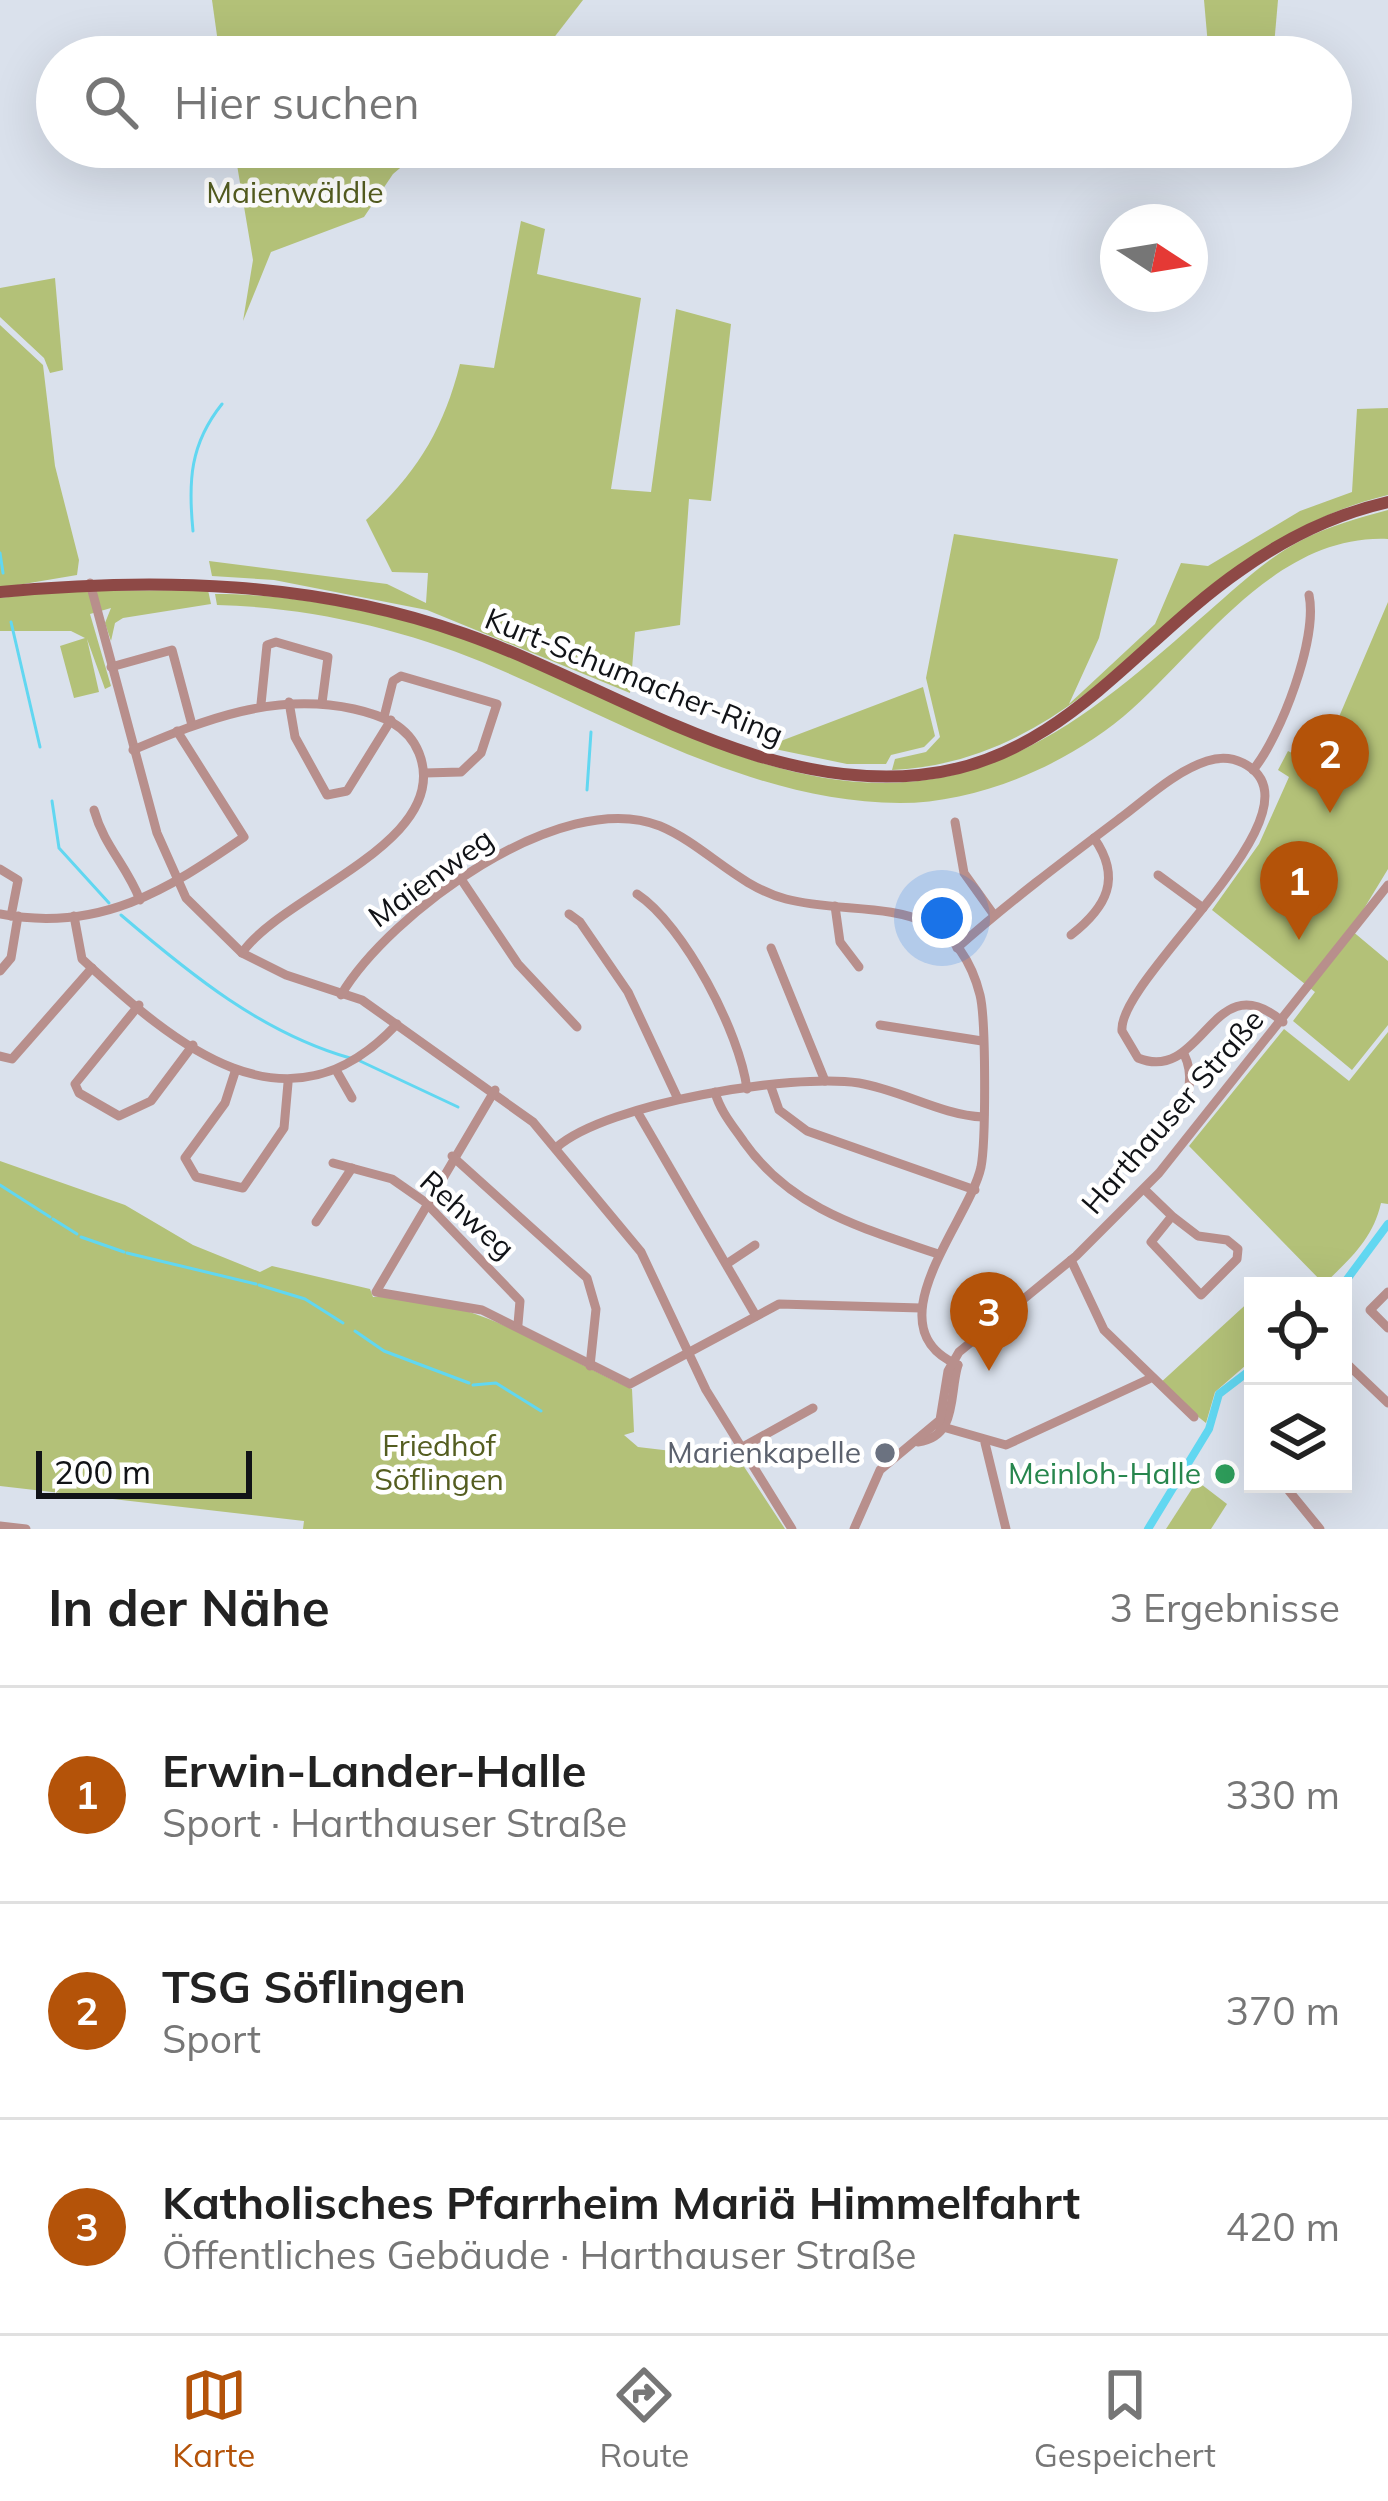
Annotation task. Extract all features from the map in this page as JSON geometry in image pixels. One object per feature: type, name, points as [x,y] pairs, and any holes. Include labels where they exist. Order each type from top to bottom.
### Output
[{"type":"main road","name":"Kurt-Schumacher-Ring","points":[[0,592],[90,583],[229,586],[406,616],[464,634],[759,757],[829,774],[915,776],[972,764],[1037,737],[1136,663],[1239,571],[1299,533],[1388,502]]},
{"type":"street","points":[[90,583],[133,750],[177,884],[202,917],[242,953],[397,1024],[494,1090],[557,1147],[644,1256],[741,1448],[792,1529]]},
{"type":"street","points":[[1253,770],[1272,741],[1295,679],[1313,612],[1309,596]]},
{"type":"street","points":[[261,704],[263,658],[267,645],[276,642],[328,657],[322,703]]},
{"type":"street","points":[[111,667],[172,650],[192,724]]},
{"type":"street","points":[[289,702],[302,753],[327,796],[346,791],[387,719],[394,681],[401,676],[496,704],[481,753],[461,772],[425,773]]},
{"type":"street","points":[[133,750],[192,724],[261,704],[289,702],[322,703],[387,719],[418,749],[425,773],[420,799],[407,822],[376,852],[260,932],[242,953]]},
{"type":"street","points":[[10,915],[74,916],[140,901],[177,884],[244,836],[177,731]]},
{"type":"street","points":[[955,1364],[933,1345],[922,1308],[938,1254],[975,1190],[984,1151],[979,992],[957,948],[1094,838],[1201,763],[1230,758],[1253,770],[1263,791],[1262,816],[1203,908],[1126,1004],[1121,1021],[1125,1042],[1138,1058],[1159,1064],[1184,1054],[1221,1014],[1238,1006],[1261,1006],[1283,1022]]},
{"type":"street","points":[[94,810],[103,844],[126,864],[140,901]]},
{"type":"street","name":"Maienweg","points":[[344,996],[367,955],[463,882],[537,836],[618,818],[660,826],[779,897],[900,911],[936,929],[957,948]]},
{"type":"street","points":[[955,823],[964,873],[994,915]]},
{"type":"street","points":[[1071,935],[1094,918],[1106,898],[1110,868],[1094,838]]},
{"type":"street","points":[[0,869],[18,880],[10,915],[11,958],[0,971]]},
{"type":"street","points":[[1158,875],[1203,908]]},
{"type":"street","points":[[463,882],[518,964],[577,1027]]},
{"type":"street","name":"Harthauser Straße","points":[[939,1427],[955,1364],[969,1345],[1071,1260],[1144,1189],[1283,1022],[1388,885]]},
{"type":"street","points":[[637,894],[654,905],[688,953],[717,1009],[747,1089]]},
{"type":"street","points":[[835,906],[840,942],[859,967]]},
{"type":"street","points":[[569,914],[580,922],[628,992],[678,1099]]},
{"type":"street","points":[[74,916],[78,952],[92,968],[235,1072],[288,1083],[336,1070],[380,1042],[397,1024]]},
{"type":"street","points":[[771,948],[825,1081]]},
{"type":"street","points":[[0,1056],[12,1059],[92,968]]},
{"type":"street","points":[[139,1005],[75,1084],[79,1093],[119,1116],[151,1101],[193,1045]]},
{"type":"street","points":[[880,1025],[982,1042]]},
{"type":"street","points":[[1126,1166],[1168,1128],[1186,1098],[1192,1076],[1184,1054]]},
{"type":"street","points":[[336,1070],[352,1098]]},
{"type":"street","points":[[235,1072],[225,1103],[185,1158],[196,1177],[244,1188],[284,1128],[288,1083]]},
{"type":"street","points":[[557,1147],[576,1132],[678,1099],[825,1081],[882,1088],[982,1118]]},
{"type":"street","points":[[771,1087],[778,1110],[807,1131],[975,1190]]},
{"type":"street","points":[[494,1090],[376,1292],[482,1310],[630,1384],[756,1316],[797,1301],[922,1308]]},
{"type":"street","points":[[716,1092],[748,1148],[792,1195],[819,1211],[938,1254]]},
{"type":"street","points":[[638,1113],[756,1316]]},
{"type":"street","points":[[452,1156],[587,1278],[596,1309],[590,1366]]},
{"type":"street","name":"Rehweg","points":[[333,1163],[392,1180],[425,1202],[520,1300],[518,1324]]},
{"type":"street","points":[[316,1222],[352,1168]]},
{"type":"street","points":[[1144,1189],[1198,1236],[1227,1240],[1238,1250],[1237,1259],[1201,1295],[1151,1242],[1172,1216]]},
{"type":"street","points":[[728,1263],[755,1245]]},
{"type":"street","points":[[1071,1260],[1104,1330],[1194,1417]]},
{"type":"street","points":[[1388,1292],[1370,1310],[1388,1328]]},
{"type":"street","points":[[1352,1368],[1387,1399]]},
{"type":"street","points":[[854,1529],[880,1470],[939,1427],[1006,1445],[1149,1378]]},
{"type":"street","points":[[741,1448],[813,1408]]},
{"type":"street","points":[[985,1443],[1006,1529]]},
{"type":"street","points":[[1291,1493],[1320,1529]]},
{"type":"street","points":[[0,1526],[26,1529]]},
{"type":"green space","points":[[212,0],[583,0],[555,36],[217,36]]},
{"type":"green space","points":[[1204,0],[1278,0],[1275,36],[1207,36]]},
{"type":"green space","name":"Maienwäldle","points":[[238,168],[400,168],[364,217],[271,252],[243,321],[253,260]]},
{"type":"green space","points":[[521,221],[545,229],[537,274],[641,298],[611,489],[651,492],[676,309],[731,324],[711,501],[689,499],[680,625],[635,632],[630,693],[427,610],[274,580],[212,576],[209,561],[387,584],[426,603],[428,573],[392,572],[366,520],[425,450],[460,364],[494,368]]},
{"type":"green space","points":[[55,278],[63,370],[50,373],[44,358],[0,317],[0,288]]},
{"type":"green space","points":[[0,325],[43,365],[55,466],[79,560],[77,575],[0,588]]},
{"type":"green space","points":[[1388,408],[1388,495],[1317,520],[1255,556],[1089,691],[1031,729],[966,757],[892,770],[895,759],[926,752],[940,737],[926,678],[954,534],[1118,559],[1099,638],[1069,704],[1155,624],[1181,563],[1208,566],[1300,511],[1352,492],[1357,409]]},
{"type":"green space","points":[[1388,510],[1388,539],[1348,542],[1312,554],[1278,573],[1246,597],[1132,709],[1082,746],[1024,776],[931,801],[845,799],[738,773],[451,650],[318,615],[217,605],[215,594],[310,601],[436,630],[524,662],[761,763],[822,778],[885,783],[949,776],[987,765],[1056,732],[1119,688],[1277,555],[1323,531]]},
{"type":"green space","points":[[208,590],[211,604],[123,618],[115,623],[111,641],[105,623],[111,608],[90,614],[111,686],[105,689],[87,639],[99,692],[74,698],[60,646],[85,638],[71,631],[0,631],[0,598],[60,591]]},
{"type":"green space","points":[[1388,602],[1388,869],[1351,930],[1388,961],[1388,1025],[1352,1070],[1293,1021],[1315,992],[1212,910],[1259,844],[1289,777],[1278,770],[1288,751],[1318,766]]},
{"type":"green space","points":[[923,687],[935,736],[924,747],[891,755],[886,764],[847,764],[765,747]]},
{"type":"green space","points":[[1284,1029],[1349,1081],[1388,1032],[1388,1204],[1381,1203],[1366,1238],[1331,1277],[1317,1277],[1189,1146]]},
{"type":"green space","name":"Friedhof Söflingen","points":[[0,1161],[125,1205],[193,1245],[260,1272],[272,1266],[370,1289],[373,1297],[443,1304],[507,1327],[632,1389],[634,1432],[624,1435],[638,1447],[739,1459],[785,1529],[303,1529],[304,1521],[0,1486]]},
{"type":"green space","points":[[1244,1306],[1244,1367],[1215,1392],[1206,1423],[1158,1385]]},
{"type":"green space","points":[[1197,1481],[1227,1504],[1211,1529],[1166,1529]]},
{"type":"waterway","points":[[193,531],[191,496],[197,449],[222,404]]},
{"type":"waterway","points":[[0,553],[3,573]]},
{"type":"waterway","points":[[11,622],[40,747]]},
{"type":"waterway","points":[[587,790],[591,732]]},
{"type":"waterway","points":[[52,801],[59,848],[109,903]]},
{"type":"waterway","points":[[121,915],[228,999],[287,1033],[350,1058]]},
{"type":"waterway","points":[[360,1061],[458,1107]]},
{"type":"waterway","points":[[0,1185],[50,1217]]},
{"type":"waterway","points":[[53,1219],[77,1234]]},
{"type":"waterway","points":[[1349,1277],[1388,1224]]},
{"type":"waterway","points":[[81,1237],[124,1252]]},
{"type":"waterway","points":[[127,1253],[256,1284]]},
{"type":"waterway","points":[[259,1285],[305,1299],[343,1323]]},
{"type":"waterway","points":[[355,1331],[384,1351],[469,1383]]},
{"type":"waterway","points":[[1148,1529],[1209,1429],[1219,1394],[1244,1375]]},
{"type":"waterway","points":[[473,1385],[496,1383],[541,1411]]},
{"type":"place","name":"TSG Söflingen","points":[[1330,813]]},
{"type":"place","name":"Erwin-Lander-Halle","points":[[1299,940]]},
{"type":"place","name":"Katholisches Pfarrheim Mariä Himmelfahrt","points":[[989,1371]]},
{"type":"place","name":"Marienkapelle","points":[[885,1453]]},
{"type":"place","name":"Meinloh-Halle","points":[[1225,1474]]}]
